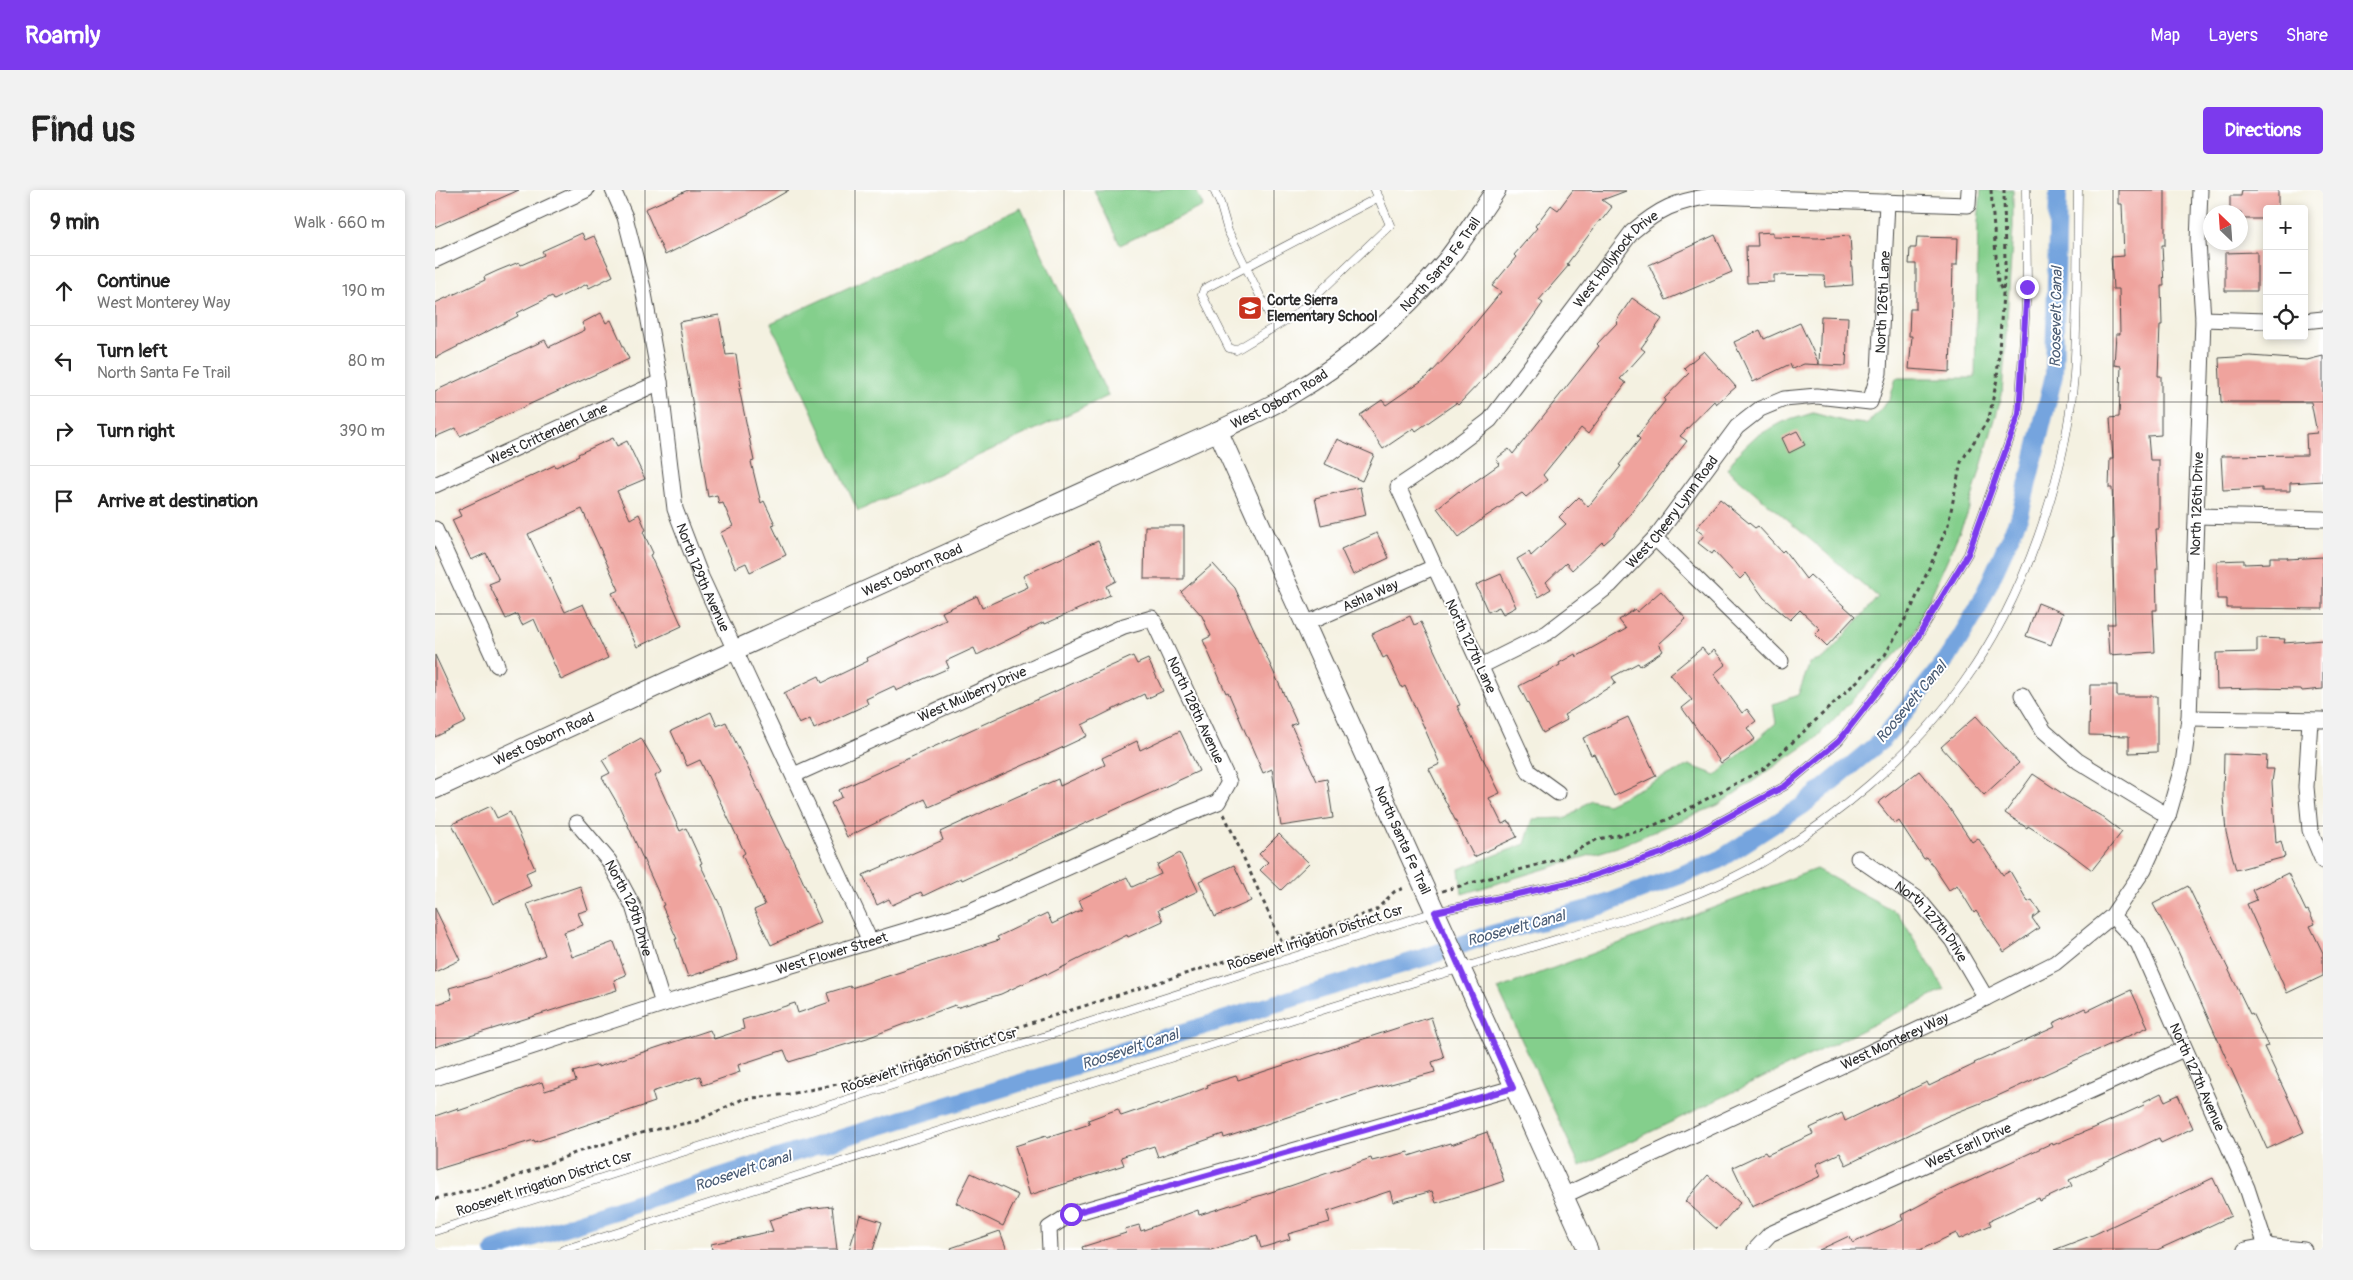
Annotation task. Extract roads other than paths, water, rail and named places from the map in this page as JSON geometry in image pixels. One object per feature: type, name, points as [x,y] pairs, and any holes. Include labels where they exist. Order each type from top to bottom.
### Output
[{"type":"street","points":[[435,260],[586,190]]},
{"type":"street","name":"North 129th Avenue","points":[[613,190],[625,217],[643,288],[660,382],[675,509],[701,577],[870,941]]},
{"type":"street","name":"North Santa Fe Trail","points":[[1379,331],[1416,295],[1449,257],[1496,190]]},
{"type":"street","name":"North 126th Drive","points":[[2168,816],[2183,764],[2189,718],[2203,319],[2198,242],[2200,190]]},
{"type":"street","name":"West Hollyhock Drive","points":[[1398,487],[1490,420],[1631,232],[1655,213],[1680,201],[1711,196],[1887,202],[1968,197]]},
{"type":"street","name":"North 126th Lane","points":[[1870,402],[1879,373],[1887,202]]},
{"type":"street","points":[[2203,319],[2263,321]]},
{"type":"street","points":[[2308,321],[2323,319]]},
{"type":"street","name":"West Osborn Road","points":[[435,789],[735,650],[1219,431],[1289,396],[1337,365],[1379,331]]},
{"type":"street","name":"West Crittenden Lane","points":[[435,485],[660,382]]},
{"type":"street","name":"West Cheery Lynn Road","points":[[1481,666],[1547,633],[1610,585],[1655,538],[1737,427],[1760,409],[1784,399],[1817,396],[1870,402]]},
{"type":"street","name":"North Santa Fe Trail","points":[[1219,431],[1307,622],[1513,1088],[1588,1250]]},
{"type":"street","name":"North 127th Lane","points":[[1398,487],[1529,772],[1558,793]]},
{"type":"street","points":[[2197,516],[2323,519]]},
{"type":"street","points":[[435,529],[497,665]]},
{"type":"street","points":[[1655,538],[1781,661]]},
{"type":"street","name":"Ashla Way","points":[[1307,622],[1434,567]]},
{"type":"street","name":"West Mulberry Drive","points":[[794,775],[1124,626],[1153,618]]},
{"type":"street","name":"North 128th Avenue","points":[[1153,618],[1229,782],[1219,802]]},
{"type":"street","points":[[2022,695],[2044,731],[2078,761],[2168,816]]},
{"type":"street","points":[[2189,718],[2316,720],[2306,787],[2310,830],[2323,861]]},
{"type":"street","name":"West Flower Street","points":[[435,1078],[663,1004],[969,912],[1180,817],[1219,802]]},
{"type":"street","name":"West Monterey Way","points":[[1563,1196],[1987,998],[2055,963],[2112,916],[2144,869],[2168,816]]},
{"type":"street","name":"North 129th Drive","points":[[577,823],[609,861],[633,906],[663,1004]]},
{"type":"street","name":"North 127th Drive","points":[[1858,858],[1918,899],[1953,940],[1987,998]]},
{"type":"street","name":"North 127th Avenue","points":[[2112,916],[2138,943],[2247,1188],[2266,1246]]},
{"type":"street","name":"West Earll Drive","points":[[1755,1250],[1770,1234],[2185,1049]]},
{"type":"street","points":[[1049,1250],[1049,1228],[1071,1214],[1513,1088]]},
{"type":"street","points":[[2245,1250],[2266,1246],[2304,1250]]},
{"type":"lane","points":[[1214,190],[1220,203],[1227,231],[1275,326]]},
{"type":"lane","name":"Roosevelt Irrigation District Csr","points":[[435,1231],[1431,902],[1577,881],[1662,853],[1785,786],[1839,741],[1910,650],[1968,554],[2019,414],[2027,287],[2026,190]]},
{"type":"lane","points":[[563,1250],[1458,964],[1644,914],[1683,900],[1760,863],[1818,825],[1869,784],[1926,730],[1963,684],[1989,645],[2014,594],[2052,497],[2065,440],[2074,375],[2078,190]]},
{"type":"lane","points":[[1377,194],[1390,225],[1298,312],[1236,350],[1229,348],[1202,294],[1203,289],[1377,194]]},
{"type":"waterway","name":"Roosevelt Canal","points":[[494,1250],[777,1158],[1423,958],[1492,934],[1600,906],[1717,861],[1802,806],[1882,740],[1948,658],[1978,608],[2020,515],[2054,375],[2058,190]]},
{"type":"place","name":"Corte Sierra Elementary School","points":[[1250,308]]}]
